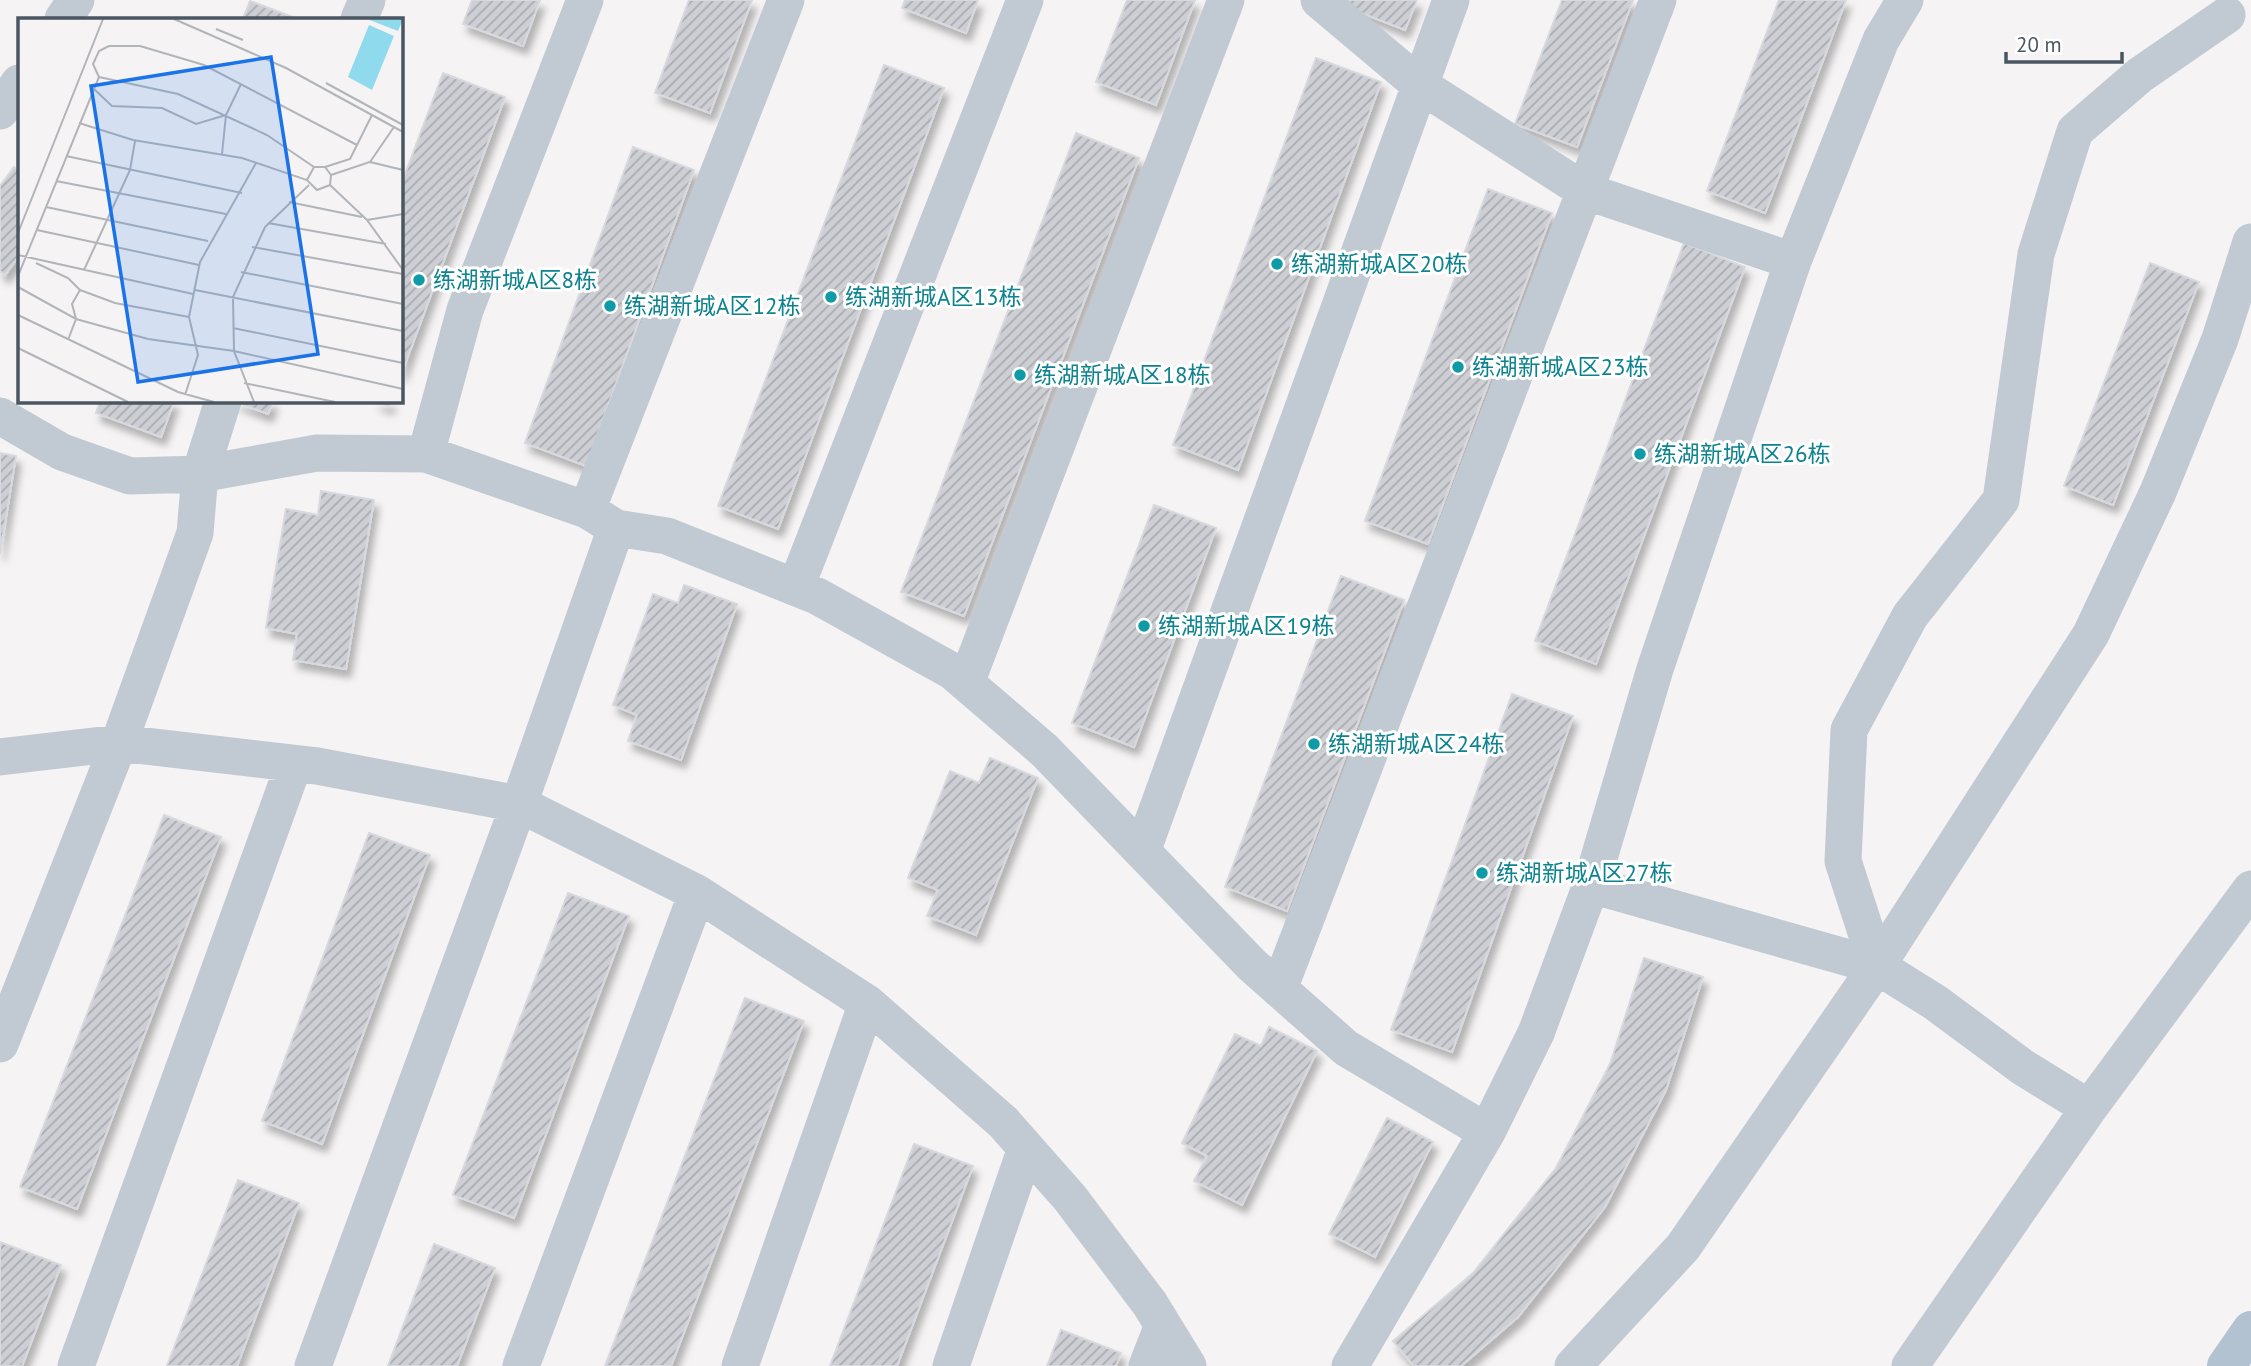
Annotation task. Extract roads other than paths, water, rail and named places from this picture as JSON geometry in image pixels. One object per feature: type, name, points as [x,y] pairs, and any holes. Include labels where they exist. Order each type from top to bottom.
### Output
[{"type":"main road","points":[[2226,1366],[2251,1330]]},
{"type":"street","points":[[64,18],[76,0]]},
{"type":"street","points":[[359,18],[367,0]]},
{"type":"street","points":[[426,454],[465,310],[584,0]]},
{"type":"street","points":[[313,1366],[519,804],[601,519],[786,0]]},
{"type":"street","points":[[796,587],[1025,0]]},
{"type":"street","points":[[966,683],[1226,0]]},
{"type":"street","points":[[1319,0],[1420,85],[1585,191],[1793,261]]},
{"type":"street","points":[[1143,849],[1451,0]]},
{"type":"street","points":[[1279,989],[1658,0]]},
{"type":"street","points":[[1350,1366],[1487,1132],[1536,1033],[1591,884],[1655,669],[1793,261],[1881,40],[1905,0]]},
{"type":"street","points":[[1877,966],[1843,861],[1849,730],[1910,616],[2001,500],[2036,254],[2075,131],[2140,75],[2227,15]]},
{"type":"street","points":[[0,111],[18,84]]},
{"type":"street","points":[[1573,1366],[1683,1247],[1877,966],[2091,634],[2163,479],[2220,339],[2251,242]]},
{"type":"street","points":[[0,1044],[119,743],[195,533],[200,474],[223,402]]},
{"type":"street","points":[[0,416],[62,452],[130,476],[200,474],[317,453],[426,454],[601,519],[667,536],[817,596],[929,658],[966,683],[1044,750],[1143,849],[1252,965],[1346,1048],[1487,1132]]},
{"type":"street","points":[[0,757],[119,743],[294,764],[519,804],[697,893],[867,1003],[1003,1122],[1070,1198],[1163,1325],[1188,1366]]},
{"type":"street","points":[[76,1366],[294,764]]},
{"type":"street","points":[[1591,884],[1877,966],[1936,1003],[2024,1068],[2089,1108]]},
{"type":"street","points":[[1910,1366],[2089,1108],[2251,889]]},
{"type":"street","points":[[521,1366],[697,893]]},
{"type":"street","points":[[740,1366],[867,1003]]},
{"type":"street","points":[[951,1366],[1027,1148]]},
{"type":"street","points":[[1147,1366],[1163,1325]]},
{"type":"place","name":"练湖新城A区20栋","points":[[1277,264]]},
{"type":"place","name":"练湖新城A区8栋","points":[[419,280]]},
{"type":"place","name":"练湖新城A区13栋","points":[[831,297]]},
{"type":"place","name":"练湖新城A区12栋","points":[[610,306]]},
{"type":"place","name":"练湖新城A区23栋","points":[[1458,367]]},
{"type":"place","name":"练湖新城A区18栋","points":[[1020,375]]},
{"type":"place","name":"练湖新城A区26栋","points":[[1640,454]]},
{"type":"place","name":"练湖新城A区19栋","points":[[1144,626]]},
{"type":"place","name":"练湖新城A区24栋","points":[[1314,744]]},
{"type":"place","name":"练湖新城A区27栋","points":[[1482,873]]}]
